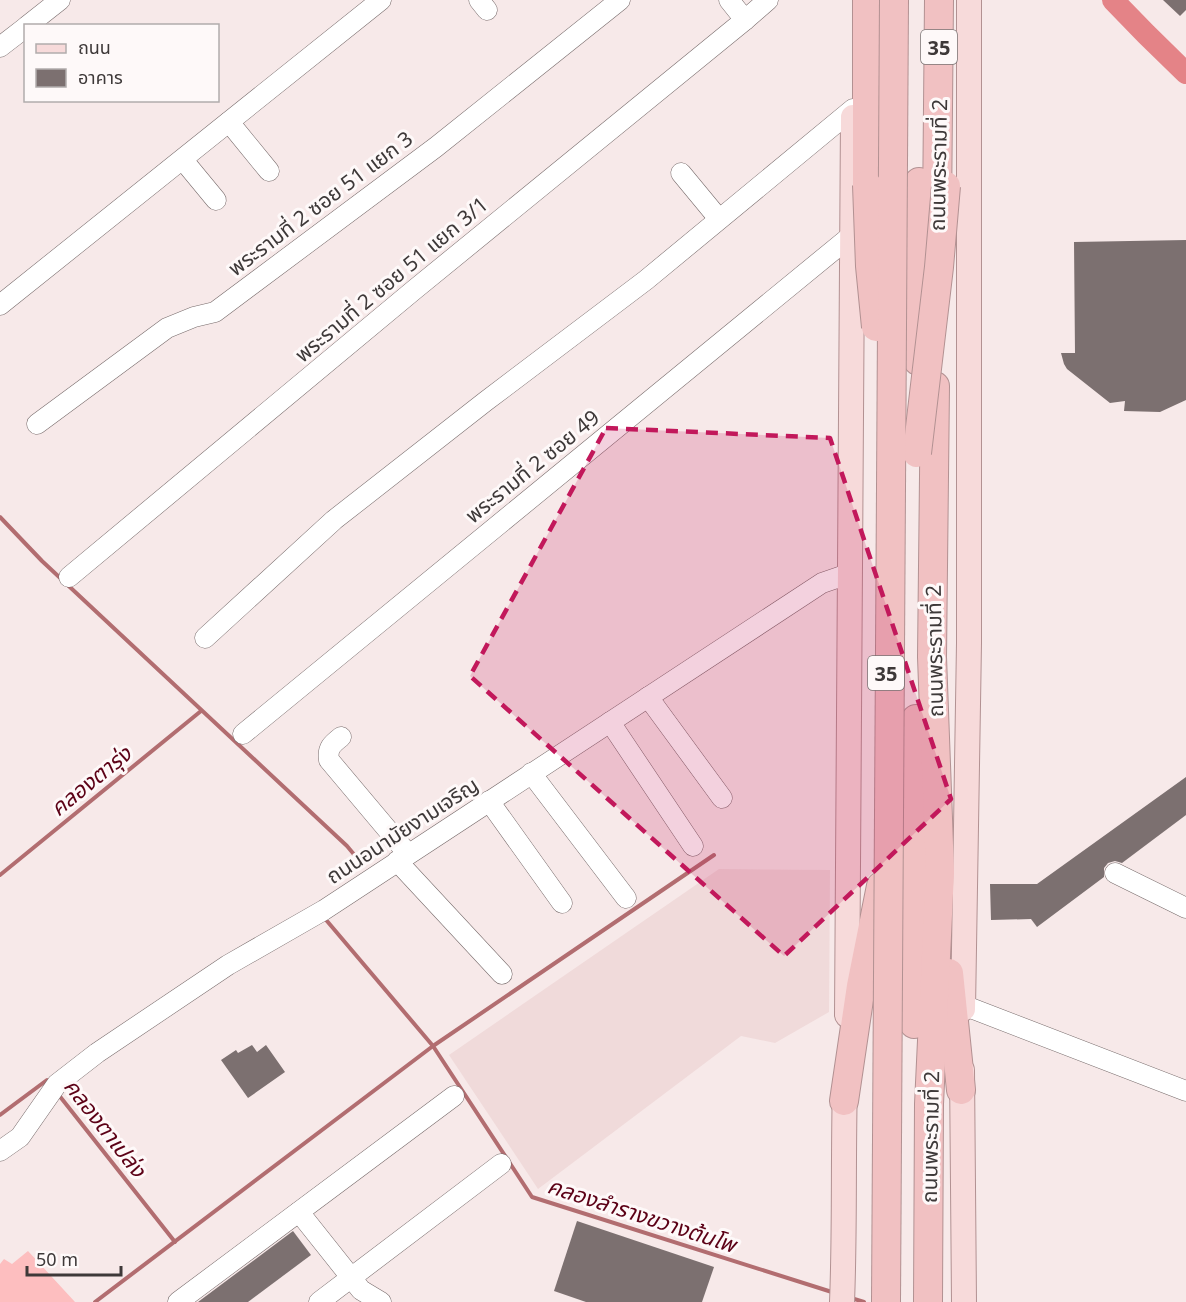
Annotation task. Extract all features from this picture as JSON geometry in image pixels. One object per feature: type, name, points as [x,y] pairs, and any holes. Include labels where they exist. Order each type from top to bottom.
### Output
[{"type":"highway","points":[[867,0],[868,241],[904,453]]},
{"type":"highway","name":"ถนนพระรามที่ 2","points":[[886,1290],[887,954],[881,886],[887,770],[888,0]]},
{"type":"highway","points":[[894,0],[923,1299]]},
{"type":"highway","points":[[886,1290],[904,453],[920,0]]},
{"type":"highway","name":"ถนนพระรามที่ 2","points":[[923,1299],[940,872],[932,657],[939,0]]},
{"type":"highway","points":[[904,453],[944,215],[948,0]]},
{"type":"highway","points":[[940,872],[961,1089]]},
{"type":"highway","points":[[844,1101],[861,986],[881,886]]},
{"type":"main road","name":"35","points":[[842,1302],[851,573],[854,0]]},
{"type":"main road","name":"ถนนพระรามที่ 2","points":[[964,1298],[961,1089],[969,644],[969,0]]},
{"type":"street","points":[[29,24],[60,0]]},
{"type":"street","points":[[0,305],[381,0]]},
{"type":"street","name":"พระรามที่ 2 ซอย 51 แยก 3","points":[[37,424],[167,328],[194,317],[215,312],[436,147],[620,0]]},
{"type":"street","points":[[729,0],[745,20]]},
{"type":"street","name":"พระรามที่ 2 ซอย 51 แยก 3/1","points":[[69,577],[768,0]]},
{"type":"street","points":[[0,47],[24,28]]},
{"type":"street","points":[[205,638],[334,520],[495,394],[625,297],[853,109]]},
{"type":"street","points":[[229,122],[269,171]]},
{"type":"street","points":[[183,159],[216,200]]},
{"type":"street","points":[[681,173],[719,219]]},
{"type":"street","name":"พระรามที่ 2 ซอย 49","points":[[243,734],[852,235]]},
{"type":"street","name":"ถนนอนามัยงามเจริญ","points":[[0,1151],[20,1137],[57,1084],[97,1053],[228,965],[324,910],[822,583],[851,573]]},
{"type":"street","points":[[648,697],[722,798]]},
{"type":"street","points":[[610,722],[693,846]]},
{"type":"street","points":[[341,736],[331,746],[328,752],[329,760],[403,858],[502,974]]},
{"type":"street","points":[[531,773],[626,898]]},
{"type":"street","points":[[489,801],[562,903]]},
{"type":"street","points":[[1114,873],[1186,908]]},
{"type":"street","points":[[963,1005],[1186,1091]]},
{"type":"street","points":[[178,1302],[454,1096]]},
{"type":"street","points":[[319,1302],[501,1164]]},
{"type":"street","points":[[299,1212],[361,1290],[381,1302]]},
{"type":"highlighted area","points":[[606,428],[830,438],[951,799],[784,956],[470,676]]},
{"type":"shaded area","points":[[719,869],[830,870],[829,1012],[775,1043],[741,1036],[538,1189],[449,1055]]},
{"type":"shaded area","points":[[28,1251],[75,1302],[0,1302],[0,1264],[4,1259],[12,1264]]},
{"type":"building","points":[[1163,0],[1186,0],[1186,10],[1180,16]]},
{"type":"building","points":[[1186,240],[1186,400],[1160,412],[1124,411],[1125,401],[1110,403],[1067,369],[1064,364],[1061,353],[1075,353],[1074,242]]},
{"type":"building","points":[[1186,777],[1186,815],[1122,863],[1115,861],[1108,863],[1104,868],[1104,877],[1037,927],[1031,919],[991,920],[990,884],[1037,884]]},
{"type":"building","points":[[252,1045],[257,1052],[266,1045],[285,1072],[248,1098],[221,1060],[236,1050],[238,1053]]},
{"type":"building","points":[[577,1221],[714,1267],[702,1302],[586,1302],[554,1291]]},
{"type":"building","points":[[293,1231],[311,1255],[248,1302],[198,1302]]},
{"type":"waterway","points":[[1113,0],[1186,73]]},
{"type":"waterway","points":[[0,517],[42,561],[347,846],[362,864]]},
{"type":"waterway","name":"คลองตารุ่ง","points":[[0,875],[201,711]]},
{"type":"waterway","points":[[95,1302],[433,1046],[714,855]]},
{"type":"waterway","name":"คลองลำรางขวางต้นโพ","points":[[327,921],[433,1046],[532,1197],[835,1293]]},
{"type":"waterway","name":"คลองตาเปล่ง","points":[[0,1115],[47,1080],[50,1083]]},
{"type":"waterway","name":"คลองตาเปล่ง","points":[[58,1094],[175,1242]]},
{"type":"waterway","name":"คลองลำรางขวางต้นโพ","points":[[851,1298],[864,1302]]}]
